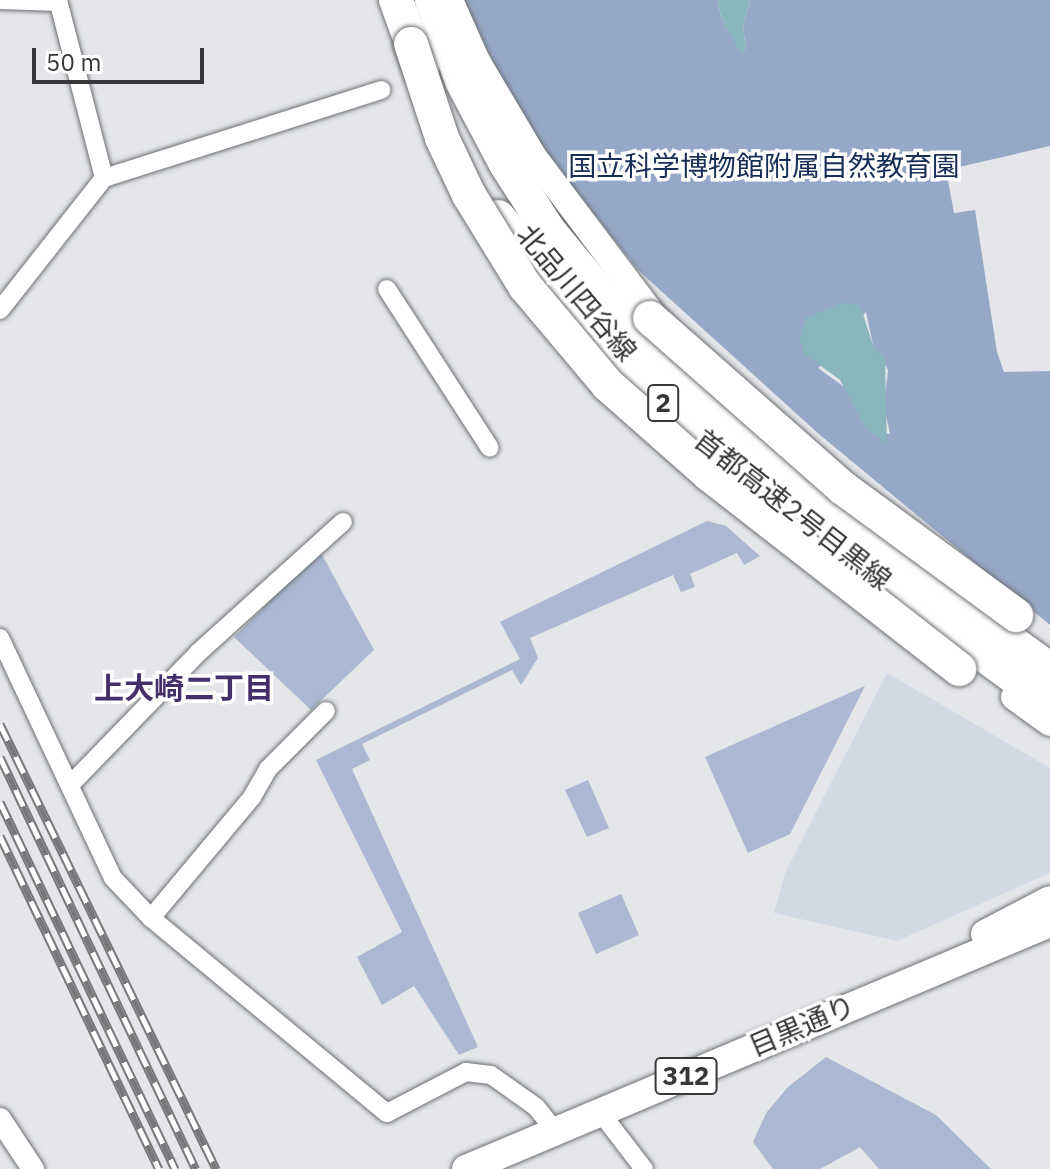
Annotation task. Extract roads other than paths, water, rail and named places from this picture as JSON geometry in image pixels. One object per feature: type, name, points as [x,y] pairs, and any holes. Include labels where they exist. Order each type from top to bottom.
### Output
[{"type":"highway","name":"首都高速2号目黒線","points":[[396,0],[452,143],[498,217],[558,293],[637,378],[702,440],[835,546],[1050,703]]},
{"type":"highway","name":"首都高速2号目黒線","points":[[432,0],[444,35],[485,127],[527,200],[582,273],[659,358],[717,414],[863,534],[1050,670]]},
{"type":"highway","points":[[444,35],[589,247],[650,318],[843,488],[1050,643]]},
{"type":"highway","points":[[411,44],[442,138],[469,195],[525,286],[608,385],[710,475],[959,669],[1050,726]]},
{"type":"main road","name":"北品川四谷線","points":[[387,0],[434,142],[479,224],[521,284],[641,417],[1050,726]]},
{"type":"main road","name":"北品川四谷線","points":[[450,0],[477,61],[534,157],[682,351],[773,436],[937,571],[1050,650]]},
{"type":"main road","points":[[905,982],[1050,900]]},
{"type":"main road","name":"目黒通り","points":[[466,1169],[1050,923]]},
{"type":"street","points":[[0,0],[58,1],[104,178]]},
{"type":"street","points":[[0,310],[104,178],[381,90]]},
{"type":"street","points":[[387,289],[490,448]]},
{"type":"street","points":[[70,785],[199,652],[343,522]]},
{"type":"street","points":[[0,638],[113,878],[151,918],[387,1113],[466,1072],[491,1075],[536,1107],[556,1132]]},
{"type":"street","points":[[151,918],[252,797],[268,769],[326,711]]},
{"type":"street","points":[[601,1113],[641,1168]]},
{"type":"street","points":[[0,1119],[33,1169]]},
{"type":"railway","points":[[0,724],[216,1169]]},
{"type":"railway","points":[[0,757],[196,1169]]},
{"type":"railway","points":[[0,802],[175,1169]]},
{"type":"railway","points":[[0,836],[159,1169]]},
{"type":"district","name":"上大崎二丁目","points":[[184,688]]},
{"type":"park label","name":"国立科学博物館附属自然教育園","points":[[764,166]]}]
